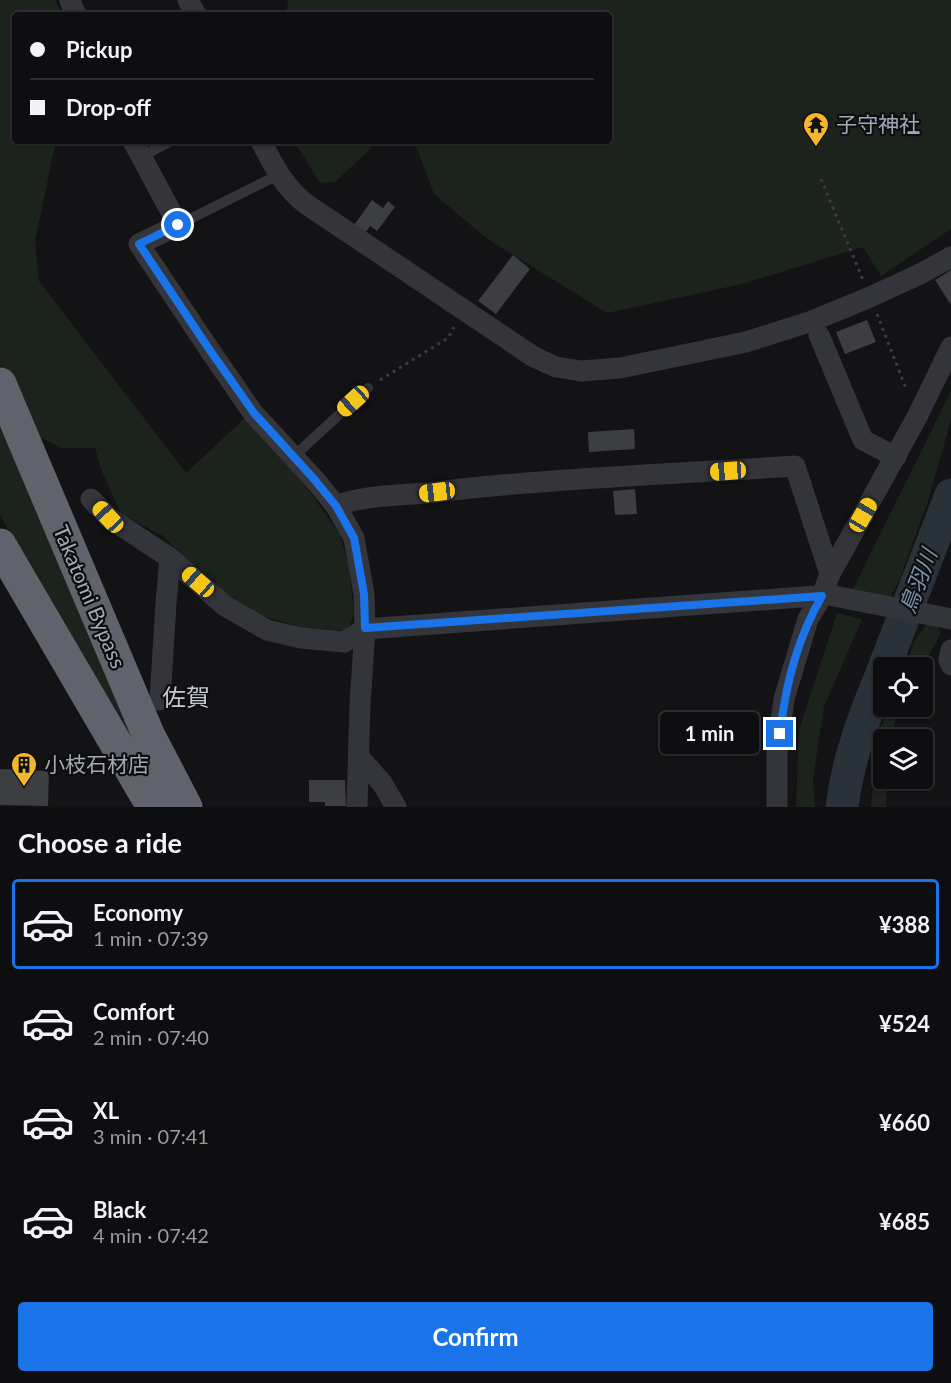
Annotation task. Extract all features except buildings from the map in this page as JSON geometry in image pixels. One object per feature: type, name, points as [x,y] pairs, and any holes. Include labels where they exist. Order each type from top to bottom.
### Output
[{"type":"highway","name":"Takatomi Bypass","points":[[0,384],[148,734],[186,807]]},
{"type":"highway","name":"Takatomi Bypass","points":[[0,545],[153,807]]},
{"type":"street","points":[[262,144],[278,175],[293,194],[306,204],[534,357],[556,367],[581,371],[620,368],[746,342],[812,321],[870,297],[951,257]]},
{"type":"street","points":[[137,149],[178,225],[139,244],[254,413],[336,506],[354,538],[364,594],[365,628],[357,807]]},
{"type":"street","points":[[819,335],[863,440],[896,457]]},
{"type":"street","points":[[777,807],[777,752],[784,699],[808,620],[825,595],[830,574],[896,457],[951,347]]},
{"type":"street","points":[[336,506],[354,499],[503,484],[795,466],[830,574]]},
{"type":"street","points":[[91,499],[108,517],[170,558],[225,606],[267,630],[301,638],[344,642],[365,628],[825,595],[946,618]]},
{"type":"street","points":[[160,700],[170,558]]},
{"type":"street","points":[[951,650],[949,659],[951,665]]},
{"type":"street","points":[[359,757],[382,783],[396,807]]},
{"type":"lane","points":[[137,149],[158,144]]},
{"type":"lane","points":[[178,225],[278,175]]},
{"type":"lane","points":[[293,457],[368,388]]},
{"type":"path","points":[[821,179],[917,417]]},
{"type":"path","points":[[368,388],[448,338],[465,310]]},
{"type":"shaded area","points":[[0,0],[55,0],[61,12],[12,12],[12,144],[55,144],[35,241],[39,281],[186,473],[247,416],[298,475],[340,535],[349,567],[354,614],[347,631],[304,628],[250,612],[191,573],[177,550],[163,536],[121,514],[101,469],[95,448],[61,448],[40,437],[8,383],[0,363]]},
{"type":"shaded area","points":[[288,0],[951,0],[951,229],[881,276],[863,247],[742,284],[607,313],[486,238],[434,194],[415,144],[612,144],[612,12],[286,12]]},
{"type":"shaded area","points":[[296,144],[376,144],[335,182],[320,183]]},
{"type":"shaded area","points":[[951,391],[951,420],[928,501],[899,581],[890,598],[853,589]]},
{"type":"shaded area","points":[[0,416],[151,761],[142,766],[0,515]]},
{"type":"shaded area","points":[[837,613],[862,619],[824,707],[813,779],[815,807],[796,807],[799,730]]},
{"type":"shaded area","points":[[927,623],[937,625],[941,633],[928,657],[908,657],[915,640]]},
{"type":"shaded area","points":[[885,717],[897,717],[893,729],[880,729]]},
{"type":"shaded area","points":[[873,786],[873,789],[886,789],[886,807],[871,807]]},
{"type":"waterway","name":"鳥羽川","points":[[888,657],[951,495]]},
{"type":"waterway","name":"鳥羽川","points":[[842,807],[848,771],[873,696]]},
{"type":"place","name":"子守神社","points":[[816,148]]},
{"type":"place","name":"小枝石材店","points":[[24,788]]},
{"type":"district","name":"佐賀","points":[[186,698]]},
{"type":"route","points":[[178,225],[139,244],[254,413],[336,506],[354,538],[364,594],[365,628],[822,596],[808,620],[784,699],[780,734]]}]
